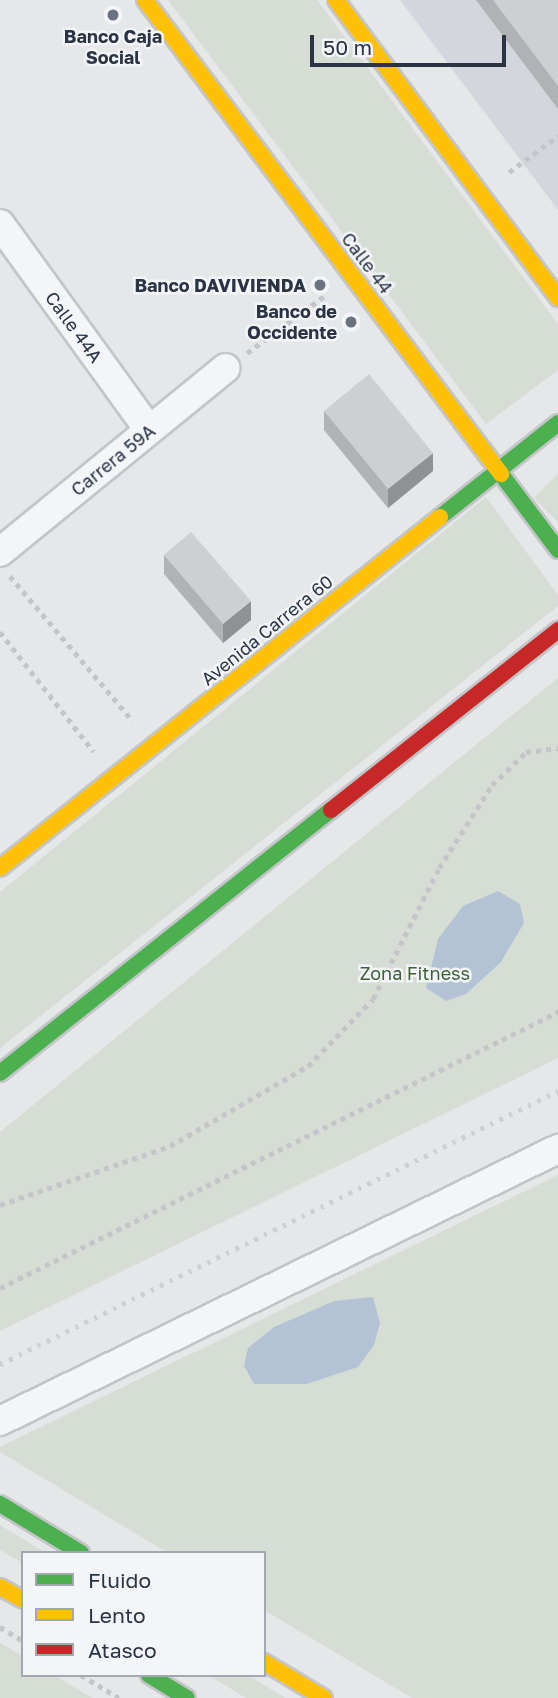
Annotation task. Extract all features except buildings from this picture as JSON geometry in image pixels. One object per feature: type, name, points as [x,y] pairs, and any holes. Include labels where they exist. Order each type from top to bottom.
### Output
[{"type":"main road","name":"Calle 44","points":[[145,0],[558,550]]},
{"type":"main road","points":[[337,0],[558,298]]},
{"type":"main road","name":"Avenida Carrera 60","points":[[0,868],[558,423]]},
{"type":"main road","points":[[0,1073],[558,629]]},
{"type":"main road","points":[[0,1504],[78,1551]]},
{"type":"main road","points":[[0,1587],[21,1599]]},
{"type":"main road","points":[[266,1663],[324,1698]]},
{"type":"main road","points":[[152,1677],[187,1698]]},
{"type":"street","name":"Calle 44A","points":[[0,224],[149,430]]},
{"type":"street","name":"Carrera 59A","points":[[0,552],[226,368]]},
{"type":"street","points":[[0,1421],[558,1149]]},
{"type":"path","points":[[509,172],[558,136]]},
{"type":"path","points":[[226,368],[333,289]]},
{"type":"path","points":[[0,565],[133,721]]},
{"type":"path","points":[[0,632],[94,752]]},
{"type":"path","points":[[0,1205],[170,1146],[263,1096],[308,1066],[373,999],[439,868],[492,785],[526,752],[558,748]]},
{"type":"path","points":[[0,1288],[558,1012]]},
{"type":"path","points":[[0,1627],[21,1640]]},
{"type":"path","points":[[84,1677],[119,1698]]},
{"type":"shaded area","points":[[400,0],[558,0],[558,210],[522,162]]},
{"type":"green space","points":[[168,0],[317,0],[558,324],[558,370],[486,424]]},
{"type":"green space","points":[[558,473],[558,522],[534,498]]},
{"type":"green space","points":[[486,497],[558,595],[558,606],[0,1048],[0,892]]},
{"type":"green space","name":"Zona Fitness","points":[[558,678],[558,1058],[0,1331],[0,1132]]},
{"type":"green space","points":[[558,1175],[558,1698],[412,1698],[266,1611],[266,1551],[165,1551],[0,1452],[0,1447]]},
{"type":"green space","points":[[0,1525],[43,1551],[21,1551],[21,1562],[0,1550]]},
{"type":"green space","points":[[0,1643],[21,1655],[21,1677],[57,1677],[92,1698],[0,1698]]},
{"type":"green space","points":[[211,1677],[251,1677],[285,1698],[246,1698]]},
{"type":"water","points":[[498,891],[520,904],[524,923],[501,962],[466,994],[446,1001],[426,988],[438,939],[463,906]]},
{"type":"water","points":[[373,1297],[380,1323],[374,1345],[358,1367],[307,1384],[254,1384],[244,1366],[248,1348],[274,1327],[334,1301]]},
{"type":"railway","points":[[0,1364],[558,1091]]},
{"type":"traffic: fast","points":[[440,517],[558,423]]},
{"type":"traffic: fast","points":[[501,474],[558,550]]},
{"type":"traffic: fast","points":[[0,1073],[331,810]]},
{"type":"traffic: fast","points":[[0,1504],[78,1551]]},
{"type":"traffic: fast","points":[[152,1677],[187,1698]]},
{"type":"traffic: slow","points":[[145,0],[501,474]]},
{"type":"traffic: slow","points":[[336,0],[558,298]]},
{"type":"traffic: slow","points":[[0,868],[440,517]]},
{"type":"traffic: slow","points":[[0,1587],[21,1599]]},
{"type":"traffic: slow","points":[[266,1663],[324,1698]]},
{"type":"traffic: jam","points":[[331,810],[558,630]]},
{"type":"place","name":"Banco Caja Social","points":[[113,15]]},
{"type":"place","name":"Banco DAVIVIENDA","points":[[320,285]]},
{"type":"place","name":"Banco de Occidente","points":[[351,322]]}]
